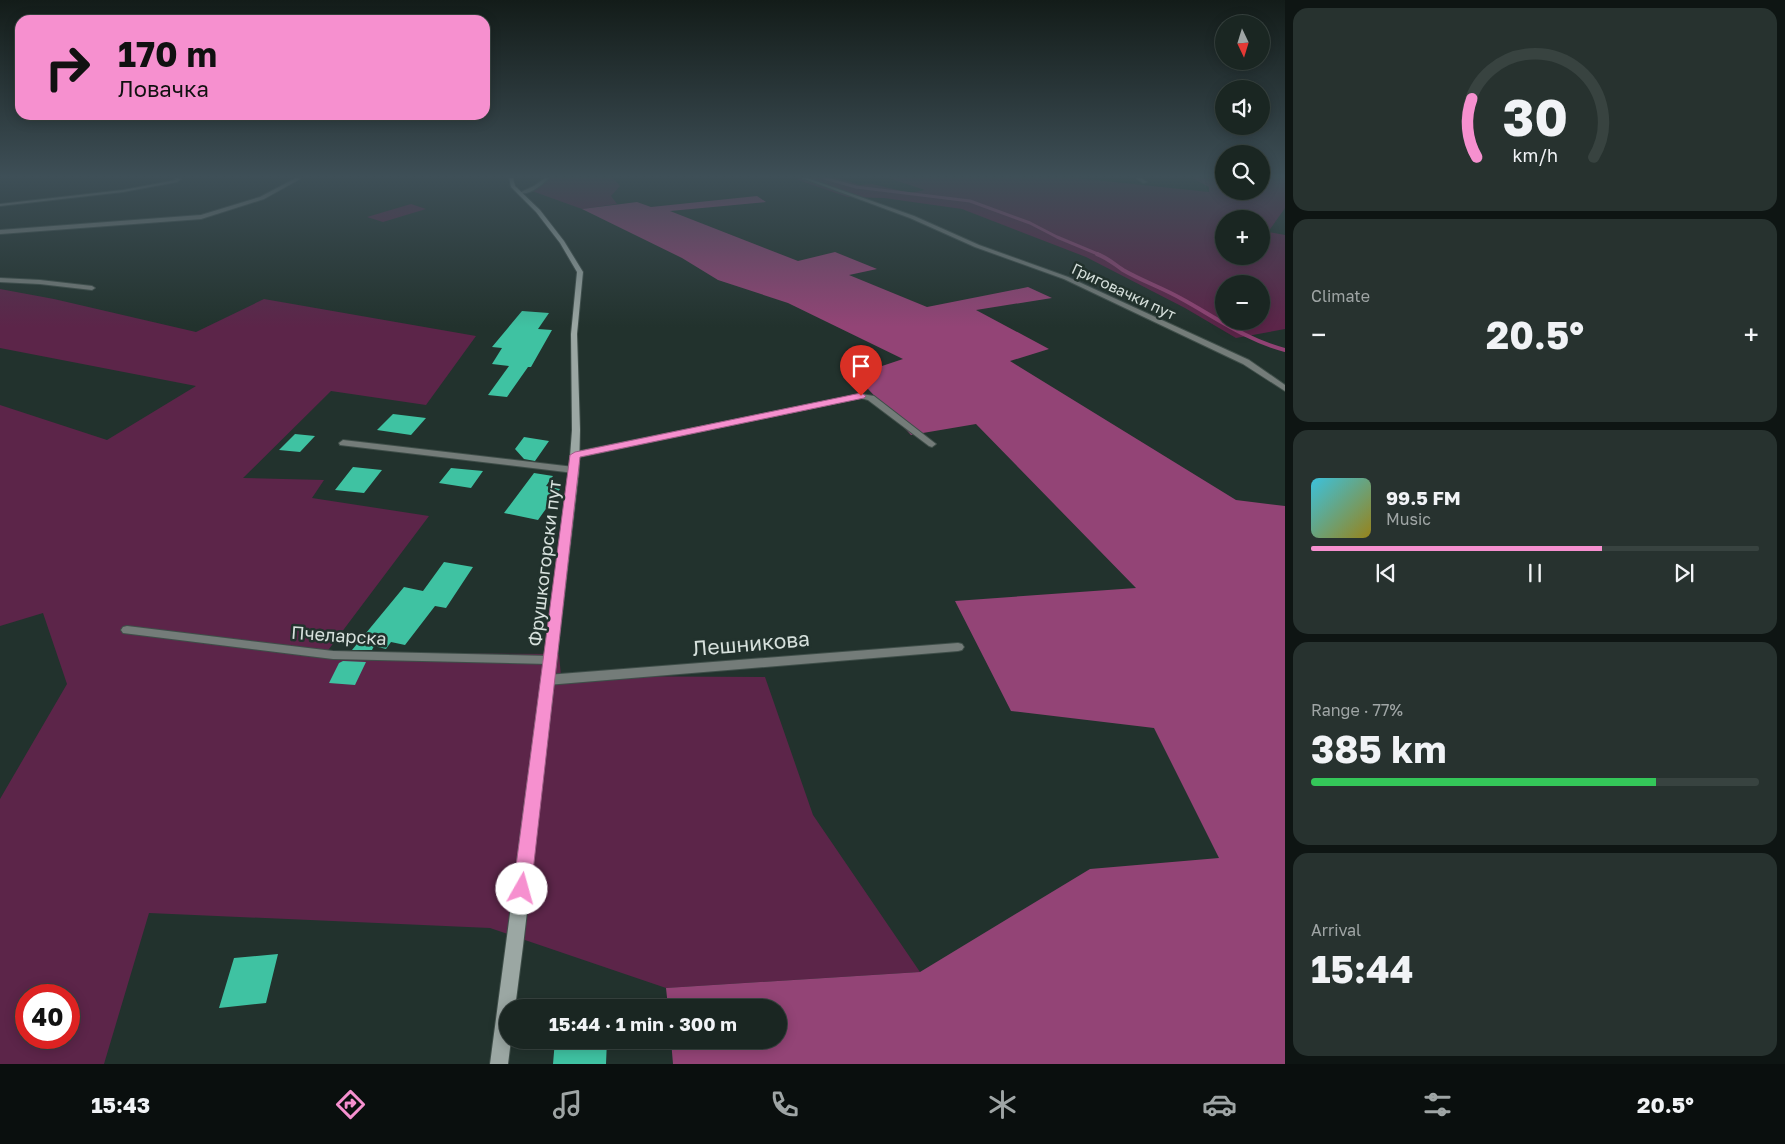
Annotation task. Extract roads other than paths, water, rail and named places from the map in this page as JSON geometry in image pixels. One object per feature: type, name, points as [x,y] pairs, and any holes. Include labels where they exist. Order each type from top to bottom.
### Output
[{"type":"street","points":[[0,232],[55,228]]},
{"type":"street","name":"Фрушкогорски пут","points":[[499,1064],[516,946],[575,455],[573,343],[580,272],[552,228]]},
{"type":"street","name":"Григовачки пут","points":[[936,228],[977,246],[1066,278],[1224,351],[1246,362],[1285,389]]},
{"type":"street","points":[[0,280],[92,288]]},
{"type":"street","points":[[575,455],[861,396],[871,398],[932,444]]},
{"type":"street","points":[[343,442],[574,470]]},
{"type":"street","name":"Пчеларска","points":[[127,630],[333,655],[549,660]]},
{"type":"street","name":"Лешникова","points":[[547,680],[958,647]]},
{"type":"waterway","points":[[1039,228],[1100,255]]},
{"type":"waterway","points":[[1097,254],[1130,274],[1175,295],[1245,335],[1285,350]]}]
